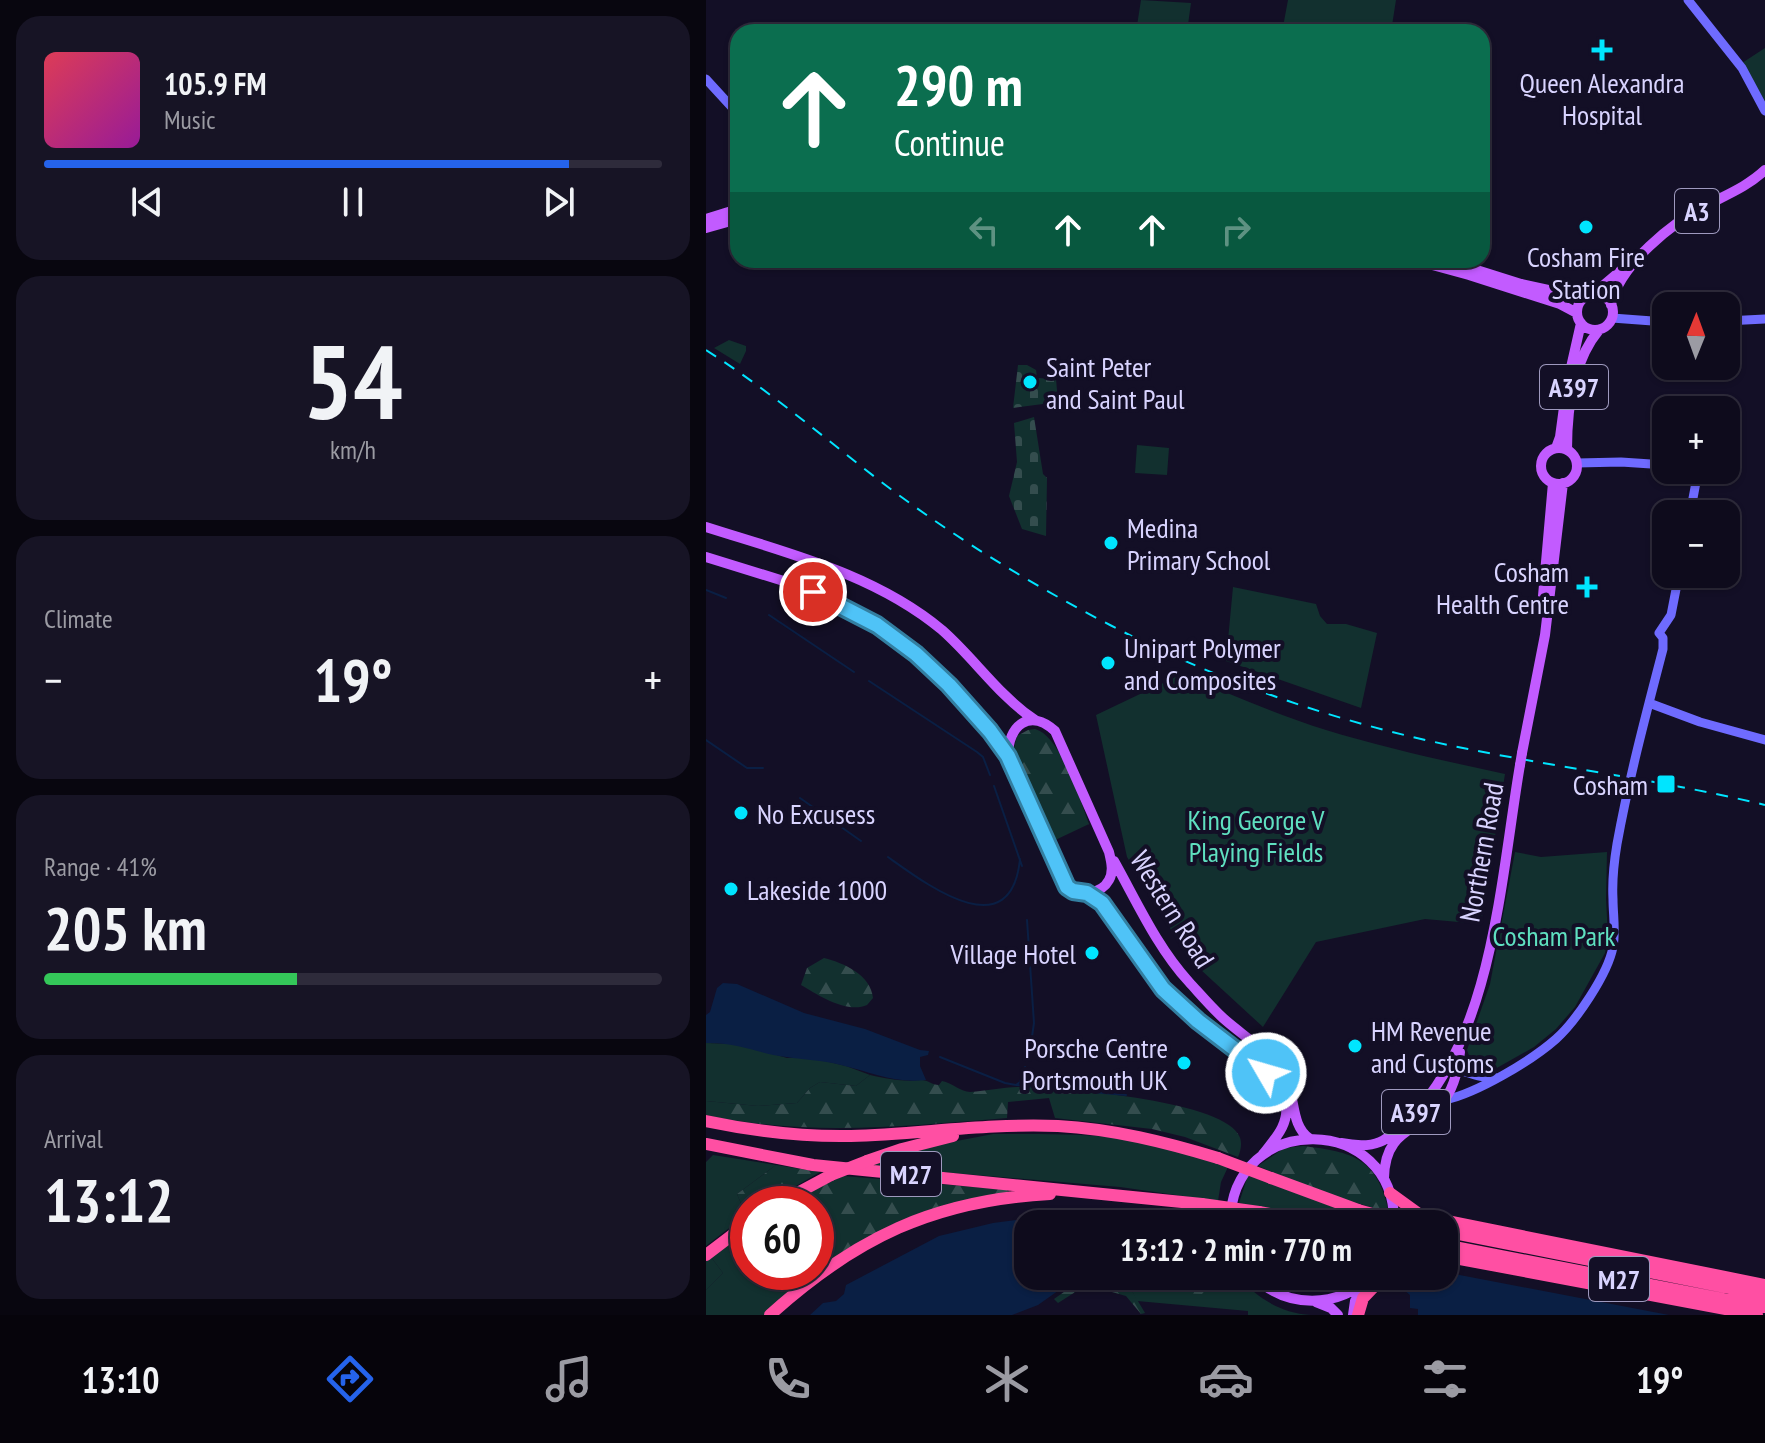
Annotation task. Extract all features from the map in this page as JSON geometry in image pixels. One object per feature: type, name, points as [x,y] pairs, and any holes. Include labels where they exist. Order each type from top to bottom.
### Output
[{"type":"highway","name":"M27","points":[[706,1121],[785,1133],[849,1136],[988,1126],[1089,1128],[1125,1133],[1218,1158],[1358,1210]]},
{"type":"highway","points":[[811,1186],[867,1161],[942,1138],[1028,1126]]},
{"type":"highway","name":"M27","points":[[706,1144],[813,1165],[1117,1194],[1245,1210]]},
{"type":"highway","points":[[1387,1187],[1419,1214],[1432,1218],[1765,1285]]},
{"type":"highway","points":[[770,1315],[805,1283],[871,1239],[941,1211],[1021,1196],[1117,1194]]},
{"type":"highway","points":[[706,1255],[730,1237]]},
{"type":"highway","name":"M27","points":[[1458,1237],[1475,1244],[1765,1307]]},
{"type":"highway","name":"M27","points":[[1458,1250],[1475,1244],[1765,1295]]},
{"type":"highway","points":[[1458,1257],[1757,1315]]},
{"type":"highway","points":[[1356,1315],[1362,1290]]},
{"type":"main road","name":"A3","points":[[1579,318],[1589,296],[1689,215],[1738,190],[1763,172]]},
{"type":"main road","points":[[706,219],[730,212]]},
{"type":"main road","points":[[706,228],[730,221]]},
{"type":"main road","name":"A3","points":[[1611,305],[1616,286],[1640,257]]},
{"type":"main road","points":[[1443,268],[1560,304],[1589,329],[1605,328],[1612,318],[1611,305],[1602,296],[1521,284],[1470,268]]},
{"type":"main road","name":"A397","points":[[1562,449],[1560,437],[1579,318]]},
{"type":"main road","name":"A397","points":[[1562,449],[1577,368],[1588,343],[1599,330]]},
{"type":"main road","name":"A397","points":[[1562,449],[1576,458],[1577,463],[1575,474],[1558,483],[1545,477],[1541,467],[1547,453],[1562,449]]},
{"type":"main road","name":"Northern Road","points":[[1387,1187],[1385,1161],[1389,1149],[1445,1100],[1488,956],[1536,672],[1558,483]]},
{"type":"main road","points":[[706,527],[847,573],[893,597],[939,628],[1018,709],[1035,720]]},
{"type":"main road","points":[[706,557],[790,583],[835,602],[877,625],[916,654],[949,685],[1008,756]]},
{"type":"main road","points":[[1008,756],[1008,741],[1013,731],[1022,723],[1035,720]]},
{"type":"main road","name":"Western Road","points":[[1035,720],[1055,731],[1109,852],[1161,946],[1186,979],[1222,1017],[1275,1063],[1289,1083],[1291,1116]]},
{"type":"main road","name":"Western Road","points":[[1008,756],[1061,879],[1073,891],[1087,893],[1102,903],[1163,989],[1198,1021],[1276,1082],[1291,1116],[1309,1138]]},
{"type":"main road","points":[[1087,893],[1097,891],[1109,880],[1112,870],[1109,852]]},
{"type":"main road","name":"Northern Road","points":[[1309,1138],[1363,1147],[1383,1141],[1419,1109],[1453,1069]]},
{"type":"main road","points":[[1231,1210],[1239,1183],[1248,1168],[1263,1154],[1291,1116]]},
{"type":"main road","points":[[1263,1154],[1286,1142],[1309,1138]]},
{"type":"main road","points":[[1341,1143],[1365,1158],[1387,1187],[1391,1210]]},
{"type":"main road","points":[[1272,1290],[1279,1295],[1325,1305],[1338,1315]]},
{"type":"main road","points":[[1310,1302],[1362,1290]]},
{"type":"street","points":[[1688,0],[1742,68],[1765,111]]},
{"type":"street","points":[[706,79],[730,105]]},
{"type":"street","points":[[1612,318],[1652,321]]},
{"type":"street","points":[[1740,320],[1765,319]]},
{"type":"street","points":[[1577,463],[1652,464]]},
{"type":"street","points":[[1445,1100],[1465,1096],[1559,1037],[1608,964],[1614,932],[1616,854],[1630,777],[1676,588]]},
{"type":"street","points":[[1664,646],[1659,633],[1671,615]]},
{"type":"street","points":[[1649,703],[1700,722],[1765,740]]},
{"type":"street","points":[[1453,1069],[1477,1077],[1500,1074]]},
{"type":"green space","points":[[1141,0],[1191,3],[1188,24],[1137,24]]},
{"type":"green space","points":[[1288,0],[1396,0],[1392,24],[1284,24]]},
{"type":"green space","points":[[1765,48],[1765,101],[1742,63]]},
{"type":"green space","points":[[729,340],[746,346],[740,364],[714,348]]},
{"type":"green space","points":[[1018,365],[1027,365],[1036,370],[1037,378],[1056,379],[1058,402],[1013,408]]},
{"type":"green space","points":[[1034,417],[1043,474],[1047,478],[1046,536],[1022,529],[1009,496],[1017,462],[1014,423]]},
{"type":"green space","points":[[1137,445],[1169,448],[1167,475],[1135,473]]},
{"type":"green space","points":[[1233,587],[1316,604],[1327,624],[1346,624],[1377,633],[1361,708],[1226,661]]},
{"type":"green space","name":"King George V Playing Fields","points":[[1182,674],[1326,730],[1505,774],[1481,924],[1425,919],[1316,942],[1263,1027],[1188,958],[1127,857],[1096,715]]},
{"type":"green space","points":[[1035,729],[1053,743],[1061,756],[1089,824],[1051,842],[1012,756],[1017,736]]},
{"type":"green space","name":"Cosham Park","points":[[1515,852],[1541,857],[1607,852],[1608,936],[1605,953],[1575,1007],[1556,1029],[1534,1047],[1490,1069],[1474,1062],[1467,1050],[1490,984]]},
{"type":"green space","points":[[824,958],[848,967],[862,977],[873,998],[867,1005],[842,1005],[801,985],[807,968]]},
{"type":"green space","points":[[706,1043],[738,1044],[787,1058],[808,1057],[870,1075],[856,1086],[820,1082],[797,1103],[758,1106],[706,1101]]},
{"type":"green space","points":[[870,1075],[896,1080],[923,1080],[939,1085],[942,1081],[970,1092],[1013,1087],[1039,1088],[1101,1093],[1170,1104],[1224,1122],[1238,1134],[1241,1148],[1238,1157],[1185,1137],[1152,1129],[1055,1118],[1049,1098],[1008,1102],[1007,1118],[856,1128],[782,1126],[706,1115],[706,1101],[758,1106],[797,1103],[820,1082],[856,1086]]},
{"type":"green space","points":[[993,1134],[1125,1139],[1228,1167],[1221,1182],[1218,1201],[1120,1187],[869,1166],[915,1149]]},
{"type":"green space","points":[[1303,1146],[1336,1151],[1361,1161],[1378,1180],[1388,1210],[1316,1190],[1258,1166],[1284,1148]]},
{"type":"green space","points":[[713,1155],[776,1165],[748,1186],[730,1186],[730,1227],[706,1246],[706,1162]]},
{"type":"green space","points":[[776,1165],[820,1172],[796,1186],[748,1186]]},
{"type":"green space","points":[[1248,1175],[1342,1210],[1282,1210],[1239,1203]]},
{"type":"green space","points":[[843,1176],[1010,1190],[1010,1194],[891,1225],[834,1258],[834,1186],[822,1186]]},
{"type":"green space","points":[[730,1242],[730,1290],[792,1290],[764,1315],[706,1315],[706,1290],[723,1273],[710,1256]]},
{"type":"green space","points":[[710,1256],[723,1273],[706,1290],[706,1260]]},
{"type":"green space","points":[[1067,1290],[1078,1290],[1058,1303],[1054,1299]]},
{"type":"green space","points":[[1131,1290],[1145,1313],[1141,1314],[1126,1296],[1112,1292]]},
{"type":"green space","points":[[1132,1290],[1252,1290],[1270,1303],[1311,1315],[1248,1315],[1248,1311],[1137,1301]]},
{"type":"green space","points":[[1174,1290],[1205,1290],[1202,1294]]},
{"type":"water","points":[[723,983],[737,984],[804,1013],[865,1029],[929,1051],[928,1055],[920,1057],[926,1080],[894,1079],[834,1063],[775,1055],[728,1044],[706,1043],[706,1015],[710,1012],[717,988]]},
{"type":"water","points":[[1014,1220],[1014,1290],[1059,1290],[1038,1305],[1012,1315],[810,1315],[823,1303],[836,1301],[844,1294],[846,1285],[939,1236]]},
{"type":"water","points":[[1458,1275],[1669,1315],[1418,1315],[1418,1309],[1410,1308],[1410,1295],[1404,1290],[1458,1290]]},
{"type":"waterway","points":[[706,590],[726,598]]},
{"type":"waterway","points":[[769,615],[854,672]]},
{"type":"waterway","points":[[869,681],[977,752],[983,757],[990,775]]},
{"type":"waterway","points":[[706,740],[747,768],[763,768]]},
{"type":"waterway","points":[[994,786],[1022,866]]},
{"type":"waterway","points":[[800,798],[861,841]]},
{"type":"waterway","points":[[888,857],[944,893],[965,902],[984,905],[1001,900],[1013,886],[1020,859]]},
{"type":"waterway","points":[[1027,920],[1034,1023],[1030,1050]]},
{"type":"waterway","points":[[940,1057],[1016,1085],[1025,1067]]},
{"type":"waterway","points":[[1016,1085],[1126,1095]]},
{"type":"railway","points":[[706,350],[963,540],[1080,609],[1195,665],[1284,700],[1376,728],[1505,756],[1765,805]]},
{"type":"place","name":"Queen Alexandra Hospital","points":[[1602,50]]},
{"type":"place","name":"Cosham Fire Station","points":[[1586,227]]},
{"type":"place","name":"Saint Peter and Saint Paul","points":[[1030,382]]},
{"type":"place","name":"Medina Primary School","points":[[1111,543]]},
{"type":"place","name":"Cosham Health Centre","points":[[1587,587]]},
{"type":"place","name":"Unipart Polymer and Composites","points":[[1108,663]]},
{"type":"place","name":"Cosham","points":[[1666,784]]},
{"type":"place","name":"No Excusess","points":[[741,813]]},
{"type":"place","name":"Lakeside 1000","points":[[731,889]]},
{"type":"place","name":"Village Hotel","points":[[1092,953]]},
{"type":"place","name":"HM Revenue and Customs","points":[[1355,1046]]},
{"type":"place","name":"Porsche Centre Portsmouth UK","points":[[1184,1063]]},
{"type":"route","points":[[813,592],[877,625],[916,654],[949,685],[1008,756],[1067,887],[1087,893],[1102,903],[1163,989],[1198,1021],[1266,1073]]}]
